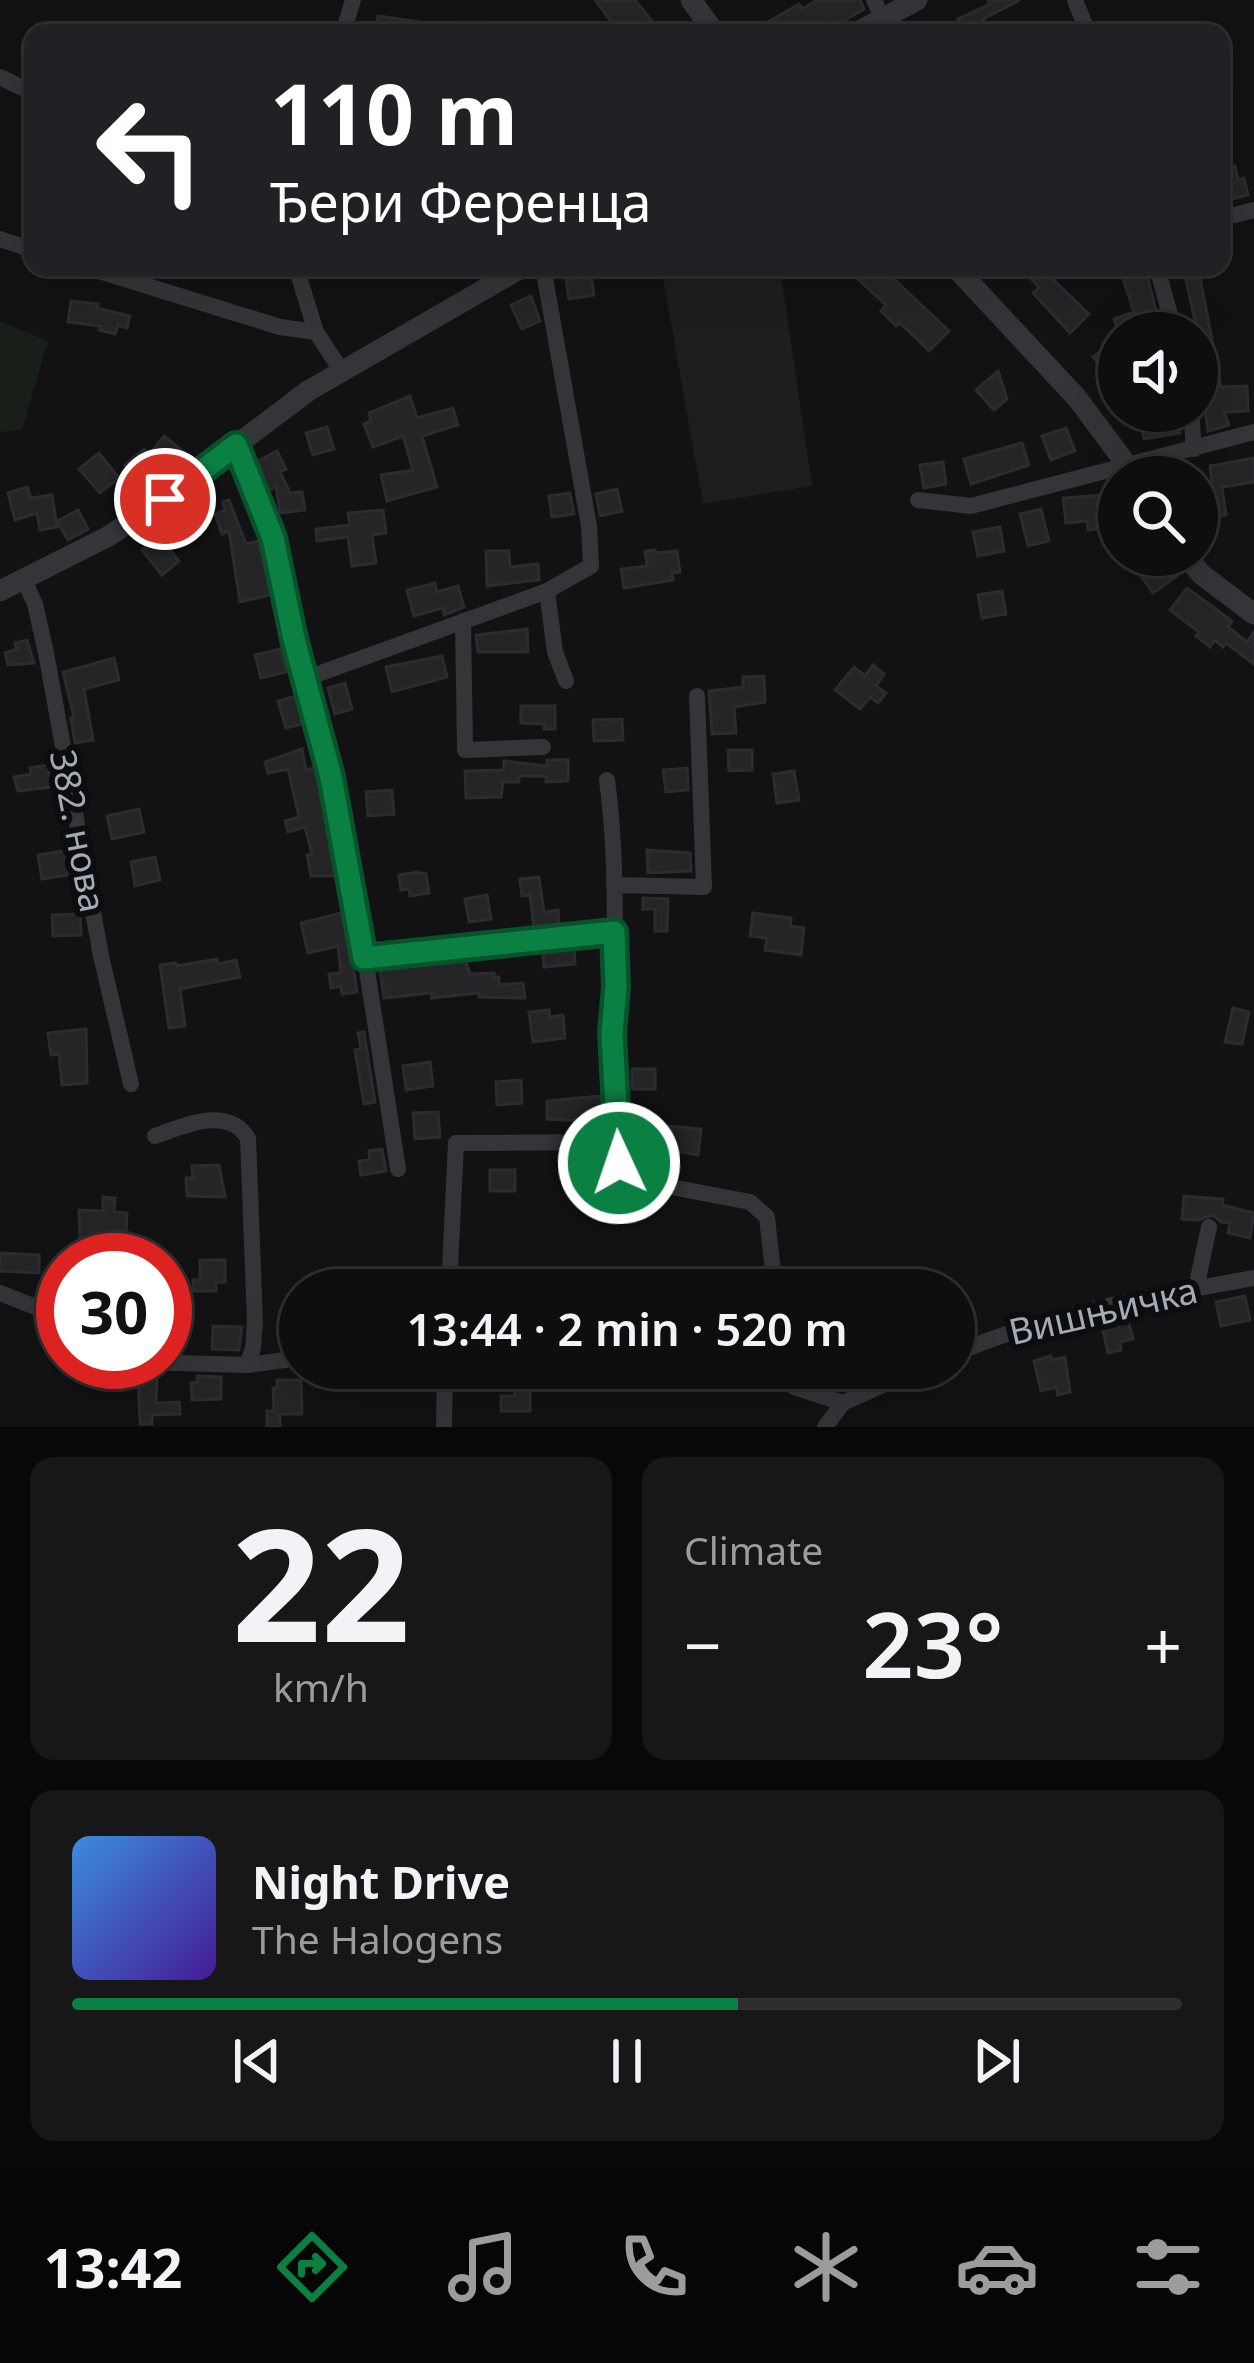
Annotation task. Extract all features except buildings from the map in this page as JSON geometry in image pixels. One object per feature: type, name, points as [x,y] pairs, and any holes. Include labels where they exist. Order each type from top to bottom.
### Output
[{"type":"street","points":[[691,0],[710,24]]},
{"type":"street","points":[[878,10],[917,0]]},
{"type":"street","points":[[1235,215],[1254,210]]},
{"type":"street","points":[[115,276],[280,327],[316,332]]},
{"type":"street","points":[[299,276],[316,332],[341,370]]},
{"type":"street","points":[[0,591],[107,537],[341,370],[507,276]]},
{"type":"street","points":[[307,678],[548,591],[591,566],[589,526],[545,276]]},
{"type":"street","points":[[965,276],[1050,366],[1121,456]]},
{"type":"street","points":[[1159,276],[1169,312]]},
{"type":"street","points":[[1193,432],[1194,449]]},
{"type":"street","points":[[1173,456],[1254,432]]},
{"type":"street","points":[[236,445],[273,538],[340,821],[398,1168]]},
{"type":"street","points":[[918,500],[971,506],[1098,478]]},
{"type":"street","points":[[1204,576],[1254,614]]},
{"type":"street","name":"382. нова","points":[[23,578],[35,604],[46,653],[101,956],[131,1084]]},
{"type":"street","points":[[548,591],[555,652],[566,681]]},
{"type":"street","points":[[463,622],[465,750],[543,747]]},
{"type":"street","points":[[614,885],[704,887],[697,696]]},
{"type":"street","points":[[608,780],[615,836],[612,1033],[619,1163],[625,1176],[750,1202],[767,1217],[773,1269]]},
{"type":"street","points":[[364,958],[614,932]]},
{"type":"street","points":[[154,1136],[220,1119],[236,1124],[248,1138],[255,1322],[247,1365]]},
{"type":"street","points":[[450,1269],[456,1143],[617,1142]]},
{"type":"street","points":[[1196,1288],[1209,1227]]},
{"type":"street","name":"Вишњичка","points":[[975,1346],[1054,1318],[1254,1278]]},
{"type":"street","points":[[0,1293],[36,1307]]},
{"type":"street","points":[[192,1366],[279,1361]]},
{"type":"street","points":[[444,1427],[445,1389]]},
{"type":"street","points":[[800,1389],[843,1403]]},
{"type":"street","points":[[825,1427],[843,1403],[874,1389]]},
{"type":"shaded area","points":[[663,276],[781,276],[812,486],[703,504]]},
{"type":"shaded area","points":[[0,321],[48,341],[22,430],[0,432]]},
{"type":"route","points":[[165,499],[236,445],[273,538],[331,777],[364,958],[614,932],[612,1033],[619,1163]]}]
